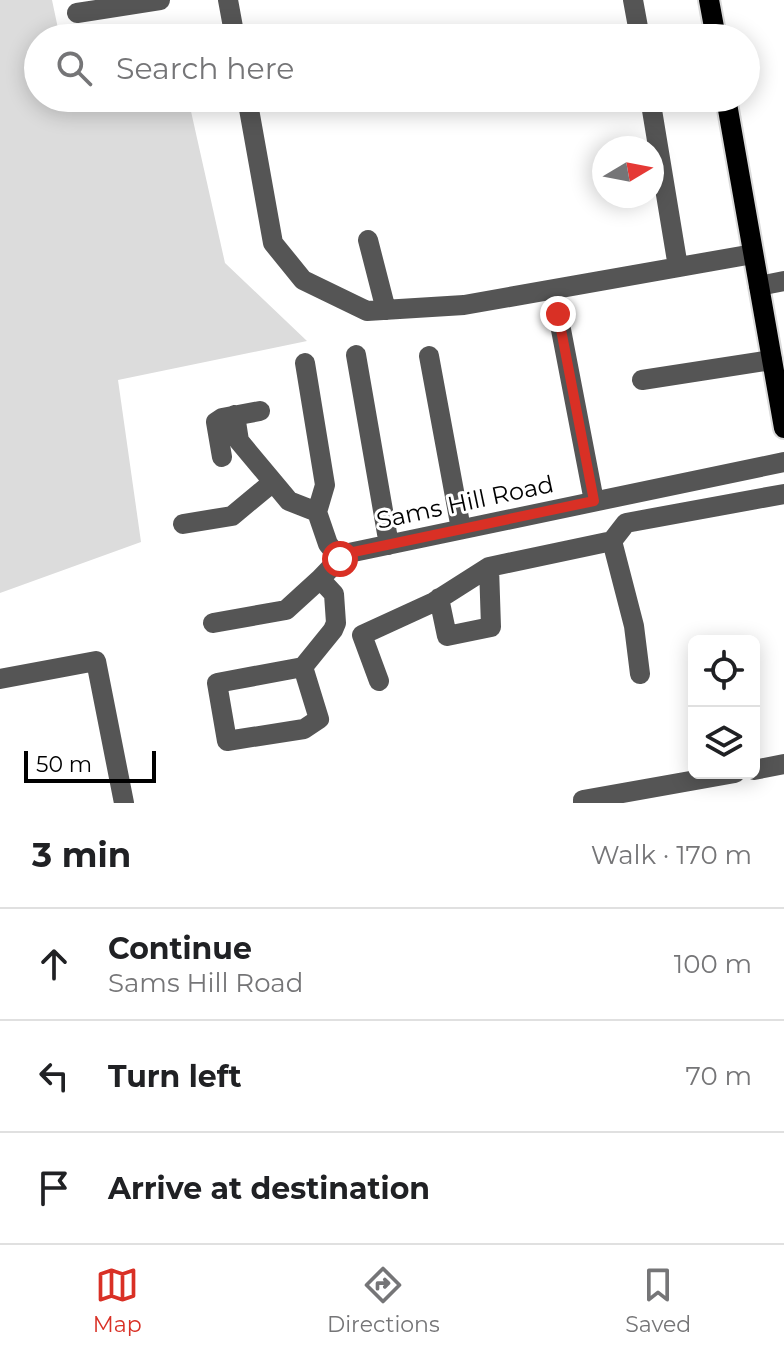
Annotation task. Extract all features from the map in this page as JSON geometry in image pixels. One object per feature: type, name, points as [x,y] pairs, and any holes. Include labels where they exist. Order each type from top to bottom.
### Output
[{"type":"main road","points":[[709,0],[713,24]]},
{"type":"main road","points":[[728,112],[784,428]]},
{"type":"street","points":[[77,13],[160,0]]},
{"type":"street","points":[[228,0],[232,24]]},
{"type":"street","points":[[633,0],[637,24]]},
{"type":"street","points":[[250,112],[273,243],[303,280],[367,311],[464,305],[753,254]]},
{"type":"street","points":[[652,112],[678,267]]},
{"type":"street","points":[[368,240],[386,310]]},
{"type":"street","points":[[759,286],[784,281]]},
{"type":"street","points":[[558,314],[594,501]]},
{"type":"street","points":[[356,355],[389,545]]},
{"type":"street","points":[[429,356],[461,529]]},
{"type":"street","points":[[642,380],[772,360]]},
{"type":"street","points":[[213,623],[286,610],[342,556],[328,544],[317,512],[325,485],[305,363]]},
{"type":"street","points":[[222,457],[216,422],[222,418],[260,411]]},
{"type":"street","points":[[235,415],[239,441],[289,501],[317,512]]},
{"type":"street","name":"Sams Hill Road","points":[[342,556],[784,462]]},
{"type":"street","points":[[183,524],[232,516],[273,482]]},
{"type":"street","points":[[379,681],[362,635],[439,598],[489,567],[612,541],[626,523],[784,494]]},
{"type":"street","points":[[612,541],[634,626],[640,674]]},
{"type":"street","points":[[439,598],[447,636],[491,627],[489,567]]},
{"type":"street","points":[[303,667],[319,719],[304,729],[227,741],[217,683],[303,667],[336,623],[334,594],[320,579]]},
{"type":"street","points":[[0,679],[96,661],[124,803]]},
{"type":"street","points":[[760,769],[784,764]]},
{"type":"street","points":[[583,803],[583,800],[658,795],[714,779]]},
{"type":"shaded area","points":[[0,0],[52,0],[57,24],[24,24],[24,112],[191,112],[225,263],[307,341],[118,380],[141,542],[0,593]]},
{"type":"route","points":[[340,559],[344,554],[594,501],[558,314]]}]
